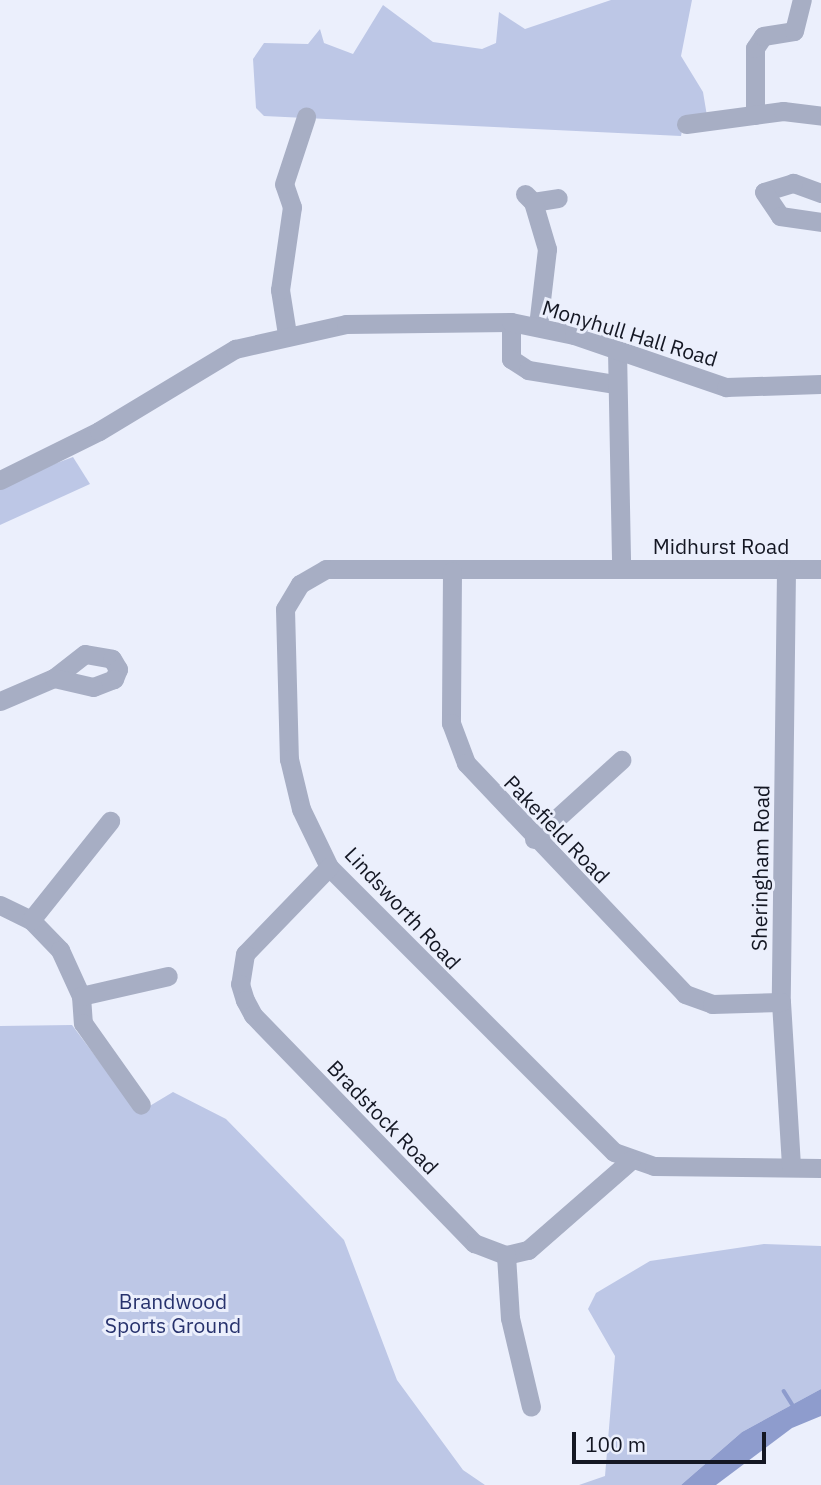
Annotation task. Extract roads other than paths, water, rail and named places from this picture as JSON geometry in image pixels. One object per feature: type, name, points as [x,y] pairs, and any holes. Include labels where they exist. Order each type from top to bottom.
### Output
[{"type":"street","points":[[755,115],[755,48],[763,36],[794,31],[802,0]]},
{"type":"street","points":[[686,124],[755,115],[821,116]]},
{"type":"street","points":[[287,334],[280,290],[292,207],[284,184],[306,117]]},
{"type":"street","points":[[821,193],[793,183],[764,191],[780,216],[821,222]]},
{"type":"street","points":[[538,326],[547,249],[529,198],[558,198]]},
{"type":"street","name":"Monyhull Hall Road","points":[[0,480],[99,431],[236,349],[287,334],[418,318],[511,322],[538,326],[726,387],[821,384]]},
{"type":"street","points":[[511,322],[512,359],[528,370],[614,384]]},
{"type":"street","points":[[617,351],[614,384],[621,568]]},
{"type":"street","name":"Midhurst Road","points":[[621,568],[821,569]]},
{"type":"street","name":"Lindsworth Road","points":[[621,568],[452,571],[326,569],[289,599],[289,759],[301,809],[329,867],[568,1112],[631,1160]]},
{"type":"street","name":"Sheringham Road","points":[[786,570],[781,1002],[791,1167]]},
{"type":"street","name":"Pakefield Road","points":[[452,571],[457,748],[534,839],[685,994],[712,1004],[781,1002]]},
{"type":"street","points":[[0,701],[54,678]]},
{"type":"street","points":[[534,839],[621,760]]},
{"type":"street","points":[[31,920],[110,821]]},
{"type":"street","name":"Bradstock Road","points":[[329,867],[245,954],[240,984],[245,1000],[253,1015],[474,1243],[506,1255]]},
{"type":"street","points":[[0,905],[31,920],[60,950],[81,996],[83,1023],[141,1105]]},
{"type":"street","points":[[81,996],[168,976]]},
{"type":"street","points":[[531,1407],[510,1318],[506,1255],[544,1241],[631,1160],[821,1168]]},
{"type":"waterway","points":[[784,1391],[794,1407]]},
{"type":"park label","name":"Brandwood Sports Ground","points":[[173,1313]]}]
